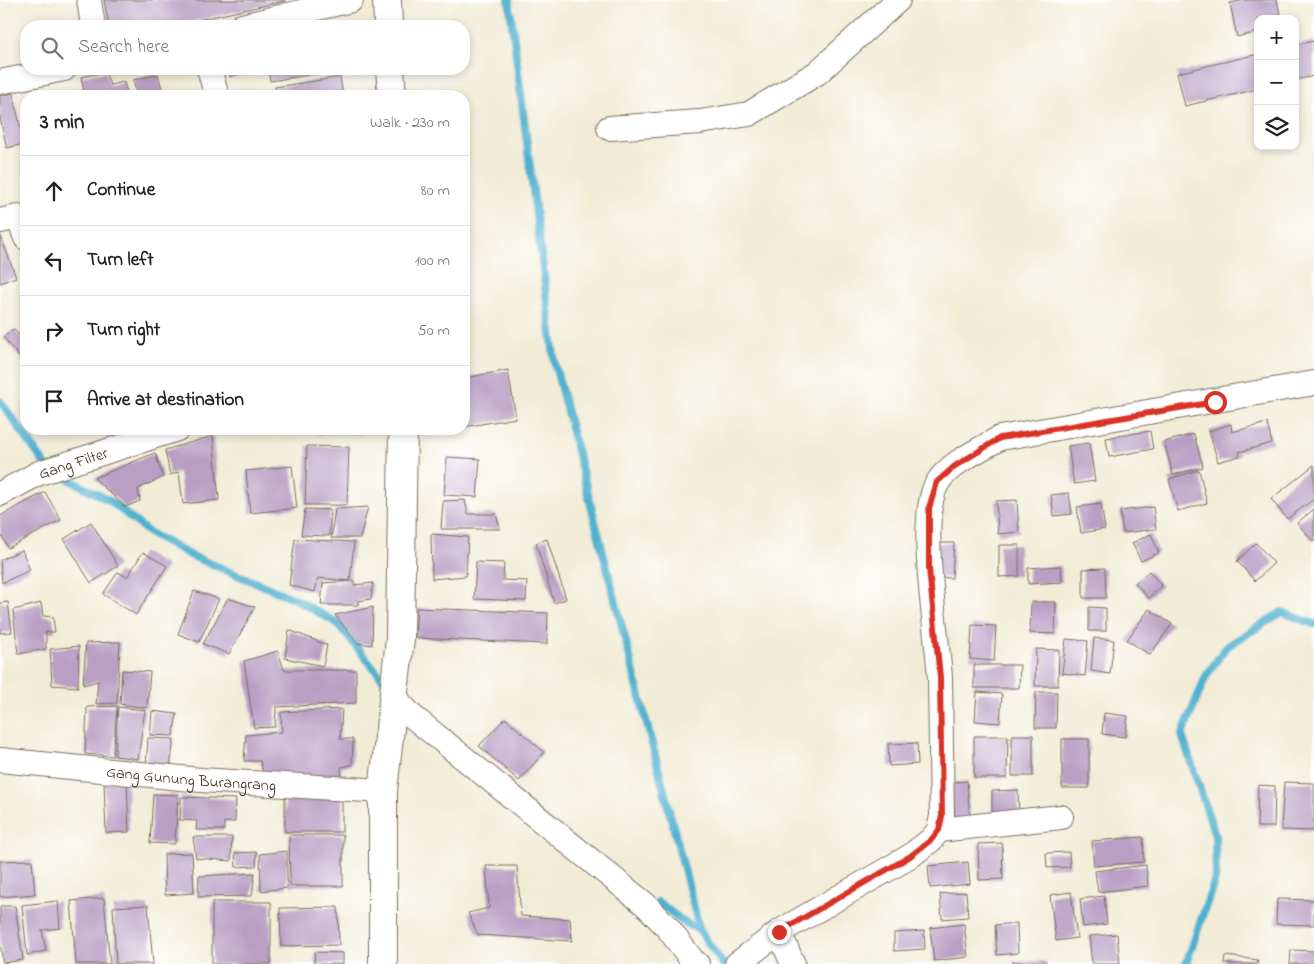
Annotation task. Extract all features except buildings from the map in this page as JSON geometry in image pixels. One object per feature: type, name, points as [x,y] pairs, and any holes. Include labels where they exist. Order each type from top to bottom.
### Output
[{"type":"main road","points":[[388,0],[388,20]]},
{"type":"main road","points":[[390,75],[392,90]]},
{"type":"main road","points":[[383,964],[383,791],[400,639],[403,435]]},
{"type":"street","points":[[89,0],[92,20]]},
{"type":"street","points":[[267,20],[352,0]]},
{"type":"street","points":[[609,128],[700,122],[749,114],[817,73],[898,0]]},
{"type":"street","points":[[0,82],[34,75]]},
{"type":"street","points":[[211,75],[215,90]]},
{"type":"street","points":[[0,220],[18,218],[20,223]]},
{"type":"street","points":[[737,964],[774,936],[909,857],[931,840],[939,830],[942,816],[940,677],[929,569],[929,508],[937,482],[955,466],[1000,438],[1314,383]]},
{"type":"street","name":"Gang Filter","points":[[0,494],[39,473],[158,435]]},
{"type":"street","points":[[394,693],[401,705],[413,717],[646,905],[668,928],[697,964]]},
{"type":"street","name":"Gang Gunung Burangrang","points":[[0,760],[201,780],[383,791]]},
{"type":"street","points":[[939,830],[1061,817]]},
{"type":"street","points":[[774,936],[793,964]]},
{"type":"waterway","points":[[509,0],[555,365],[700,931],[723,964]]},
{"type":"waterway","points":[[0,401],[20,429]]},
{"type":"waterway","points":[[24,435],[47,467]]},
{"type":"waterway","points":[[57,473],[110,501],[148,532],[192,556],[295,599],[337,623],[387,684]]},
{"type":"waterway","points":[[1186,964],[1216,876],[1215,835],[1182,735],[1206,676],[1226,647],[1282,612],[1314,624]]},
{"type":"waterway","points":[[658,902],[682,921],[700,931]]},
{"type":"route","points":[[779,932],[909,857],[931,840],[939,830],[942,816],[940,677],[929,569],[929,508],[937,482],[955,466],[1000,438],[1215,402]]}]
